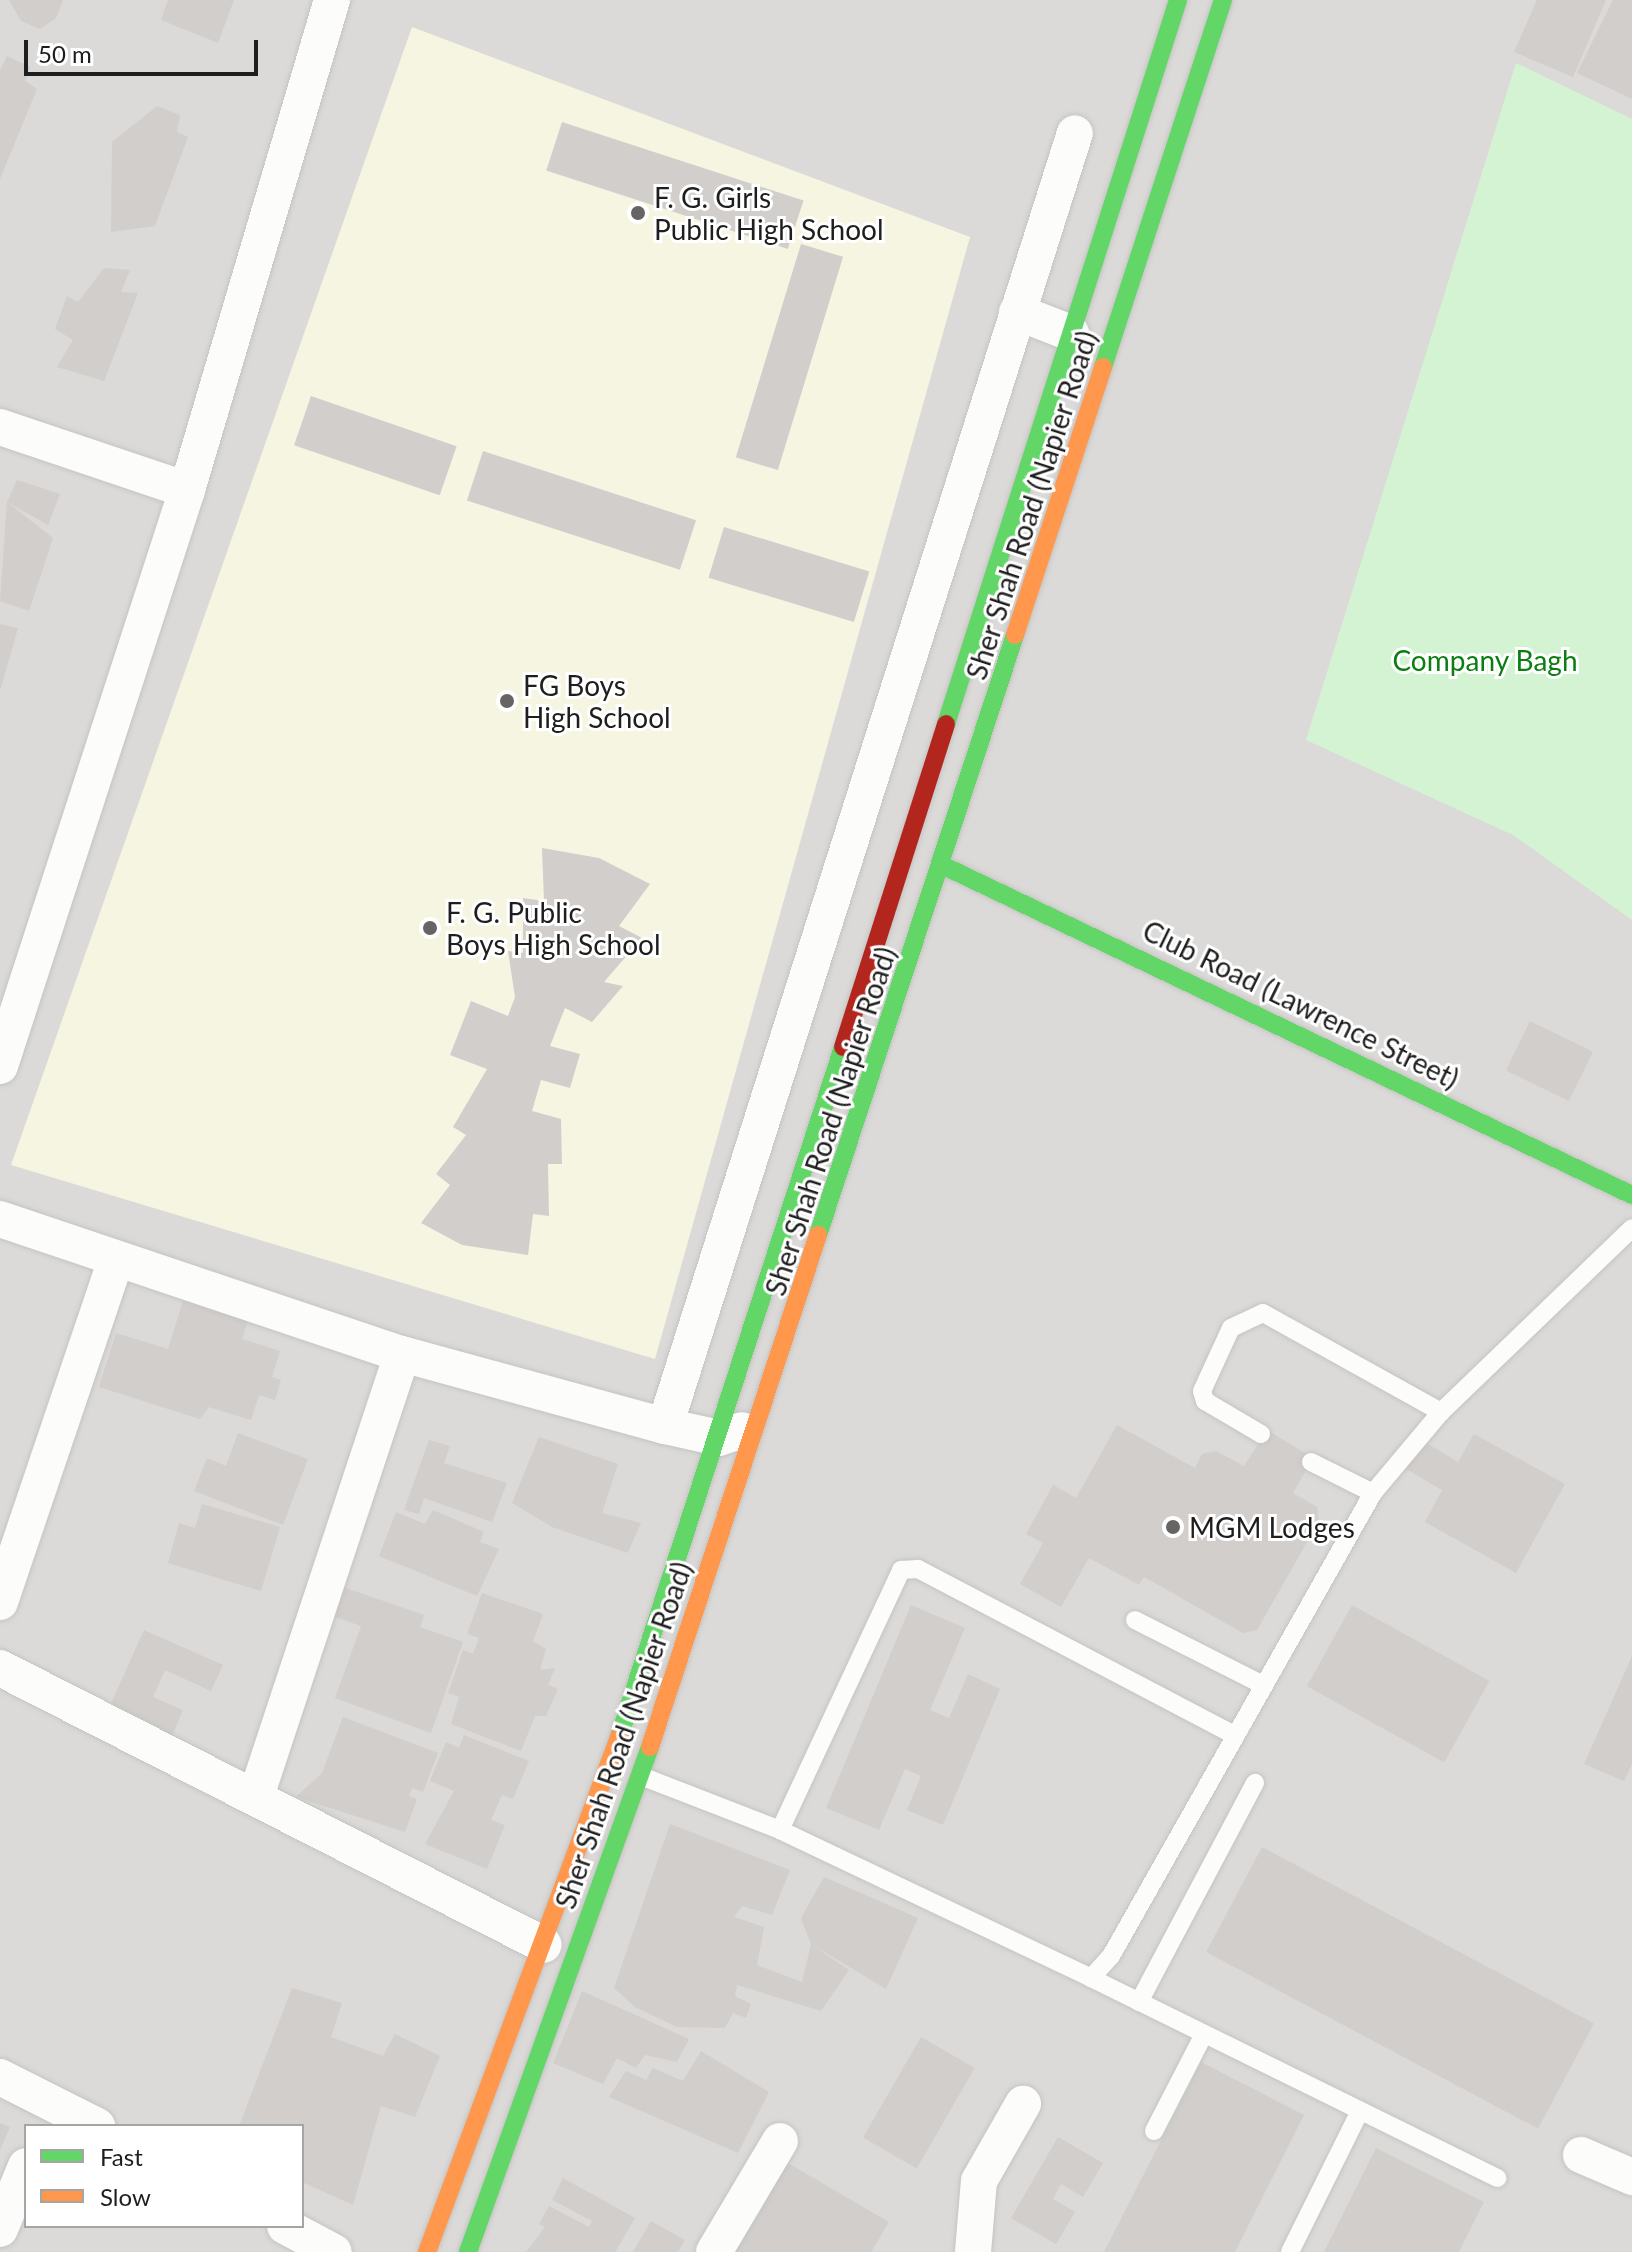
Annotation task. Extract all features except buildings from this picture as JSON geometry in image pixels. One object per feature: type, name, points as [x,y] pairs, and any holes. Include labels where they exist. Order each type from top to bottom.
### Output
[{"type":"main road","name":"Sher Shah Road (Napier Road)","points":[[427,2252],[544,1945],[719,1438],[1178,0]]},
{"type":"main road","name":"Sher Shah Road (Napier Road)","points":[[468,2252],[641,1776],[944,866],[1223,0]]},
{"type":"main road","name":"Club Road (Lawrence Street)","points":[[944,866],[1632,1195]]},
{"type":"street","points":[[0,1066],[187,490],[332,0]]},
{"type":"street","points":[[665,1426],[845,849],[1075,133]]},
{"type":"street","points":[[1017,312],[1071,333]]},
{"type":"street","points":[[0,427],[187,490]]},
{"type":"street","points":[[845,849],[903,866]]},
{"type":"street","points":[[0,1219],[115,1262],[402,1354],[665,1426],[719,1438],[759,1424]]},
{"type":"street","points":[[0,1602],[115,1262]]},
{"type":"street","points":[[257,1793],[402,1354]]},
{"type":"street","points":[[0,1668],[257,1793],[544,1945]]},
{"type":"street","points":[[0,2077],[48,2114],[89,2124]]},
{"type":"street","points":[[973,2252],[979,2181],[1023,2104]]},
{"type":"street","points":[[714,2252],[780,2141]]},
{"type":"street","points":[[1581,2155],[1632,2177]]},
{"type":"street","points":[[0,2229],[24,2171]]},
{"type":"street","points":[[289,2228],[334,2252]]},
{"type":"lane","points":[[1091,1978],[1111,1956],[1259,1683],[1373,1493],[1441,1412],[1632,1228]]},
{"type":"lane","points":[[1261,1434],[1205,1401],[1202,1391],[1231,1328],[1263,1313],[1441,1412]]},
{"type":"lane","points":[[1311,1462],[1373,1493]]},
{"type":"lane","points":[[780,1830],[901,1570],[918,1569],[1231,1733]]},
{"type":"lane","points":[[1135,1620],[1259,1683]]},
{"type":"lane","points":[[641,1776],[780,1830],[1091,1978],[1497,2178]]},
{"type":"lane","points":[[1139,2002],[1255,1783]]},
{"type":"lane","points":[[1154,2131],[1204,2034]]},
{"type":"lane","points":[[1290,2252],[1360,2111]]},
{"type":"shaded area","points":[[0,0],[1632,0],[1632,2252],[0,2252]]},
{"type":"shaded area","name":"FG Boys High School","points":[[412,27],[970,237],[655,1359],[11,1165]]},
{"type":"green space","name":"Company Bagh","points":[[1516,63],[1632,119],[1632,920],[1513,835],[1306,740]]},
{"type":"traffic: fast","points":[[946,724],[1178,0]]},
{"type":"traffic: fast","points":[[1103,367],[1223,0]]},
{"type":"traffic: fast","points":[[818,1235],[1015,635]]},
{"type":"traffic: fast","points":[[944,866],[1632,1195]]},
{"type":"traffic: fast","points":[[619,1737],[843,1047]]},
{"type":"traffic: fast","points":[[468,2252],[650,1747]]},
{"type":"traffic: slow","points":[[1015,635],[1103,367]]},
{"type":"traffic: slow","points":[[650,1747],[818,1235]]},
{"type":"traffic: slow","points":[[427,2252],[619,1737]]},
{"type":"traffic: jam","points":[[843,1047],[946,724]]},
{"type":"place","name":"F. G. Girls Public High School","points":[[638,213]]},
{"type":"place","name":"FG Boys High School","points":[[507,701]]},
{"type":"place","name":"F. G. Public Boys High School","points":[[430,928]]},
{"type":"place","name":"MGM Lodges","points":[[1173,1527]]}]
